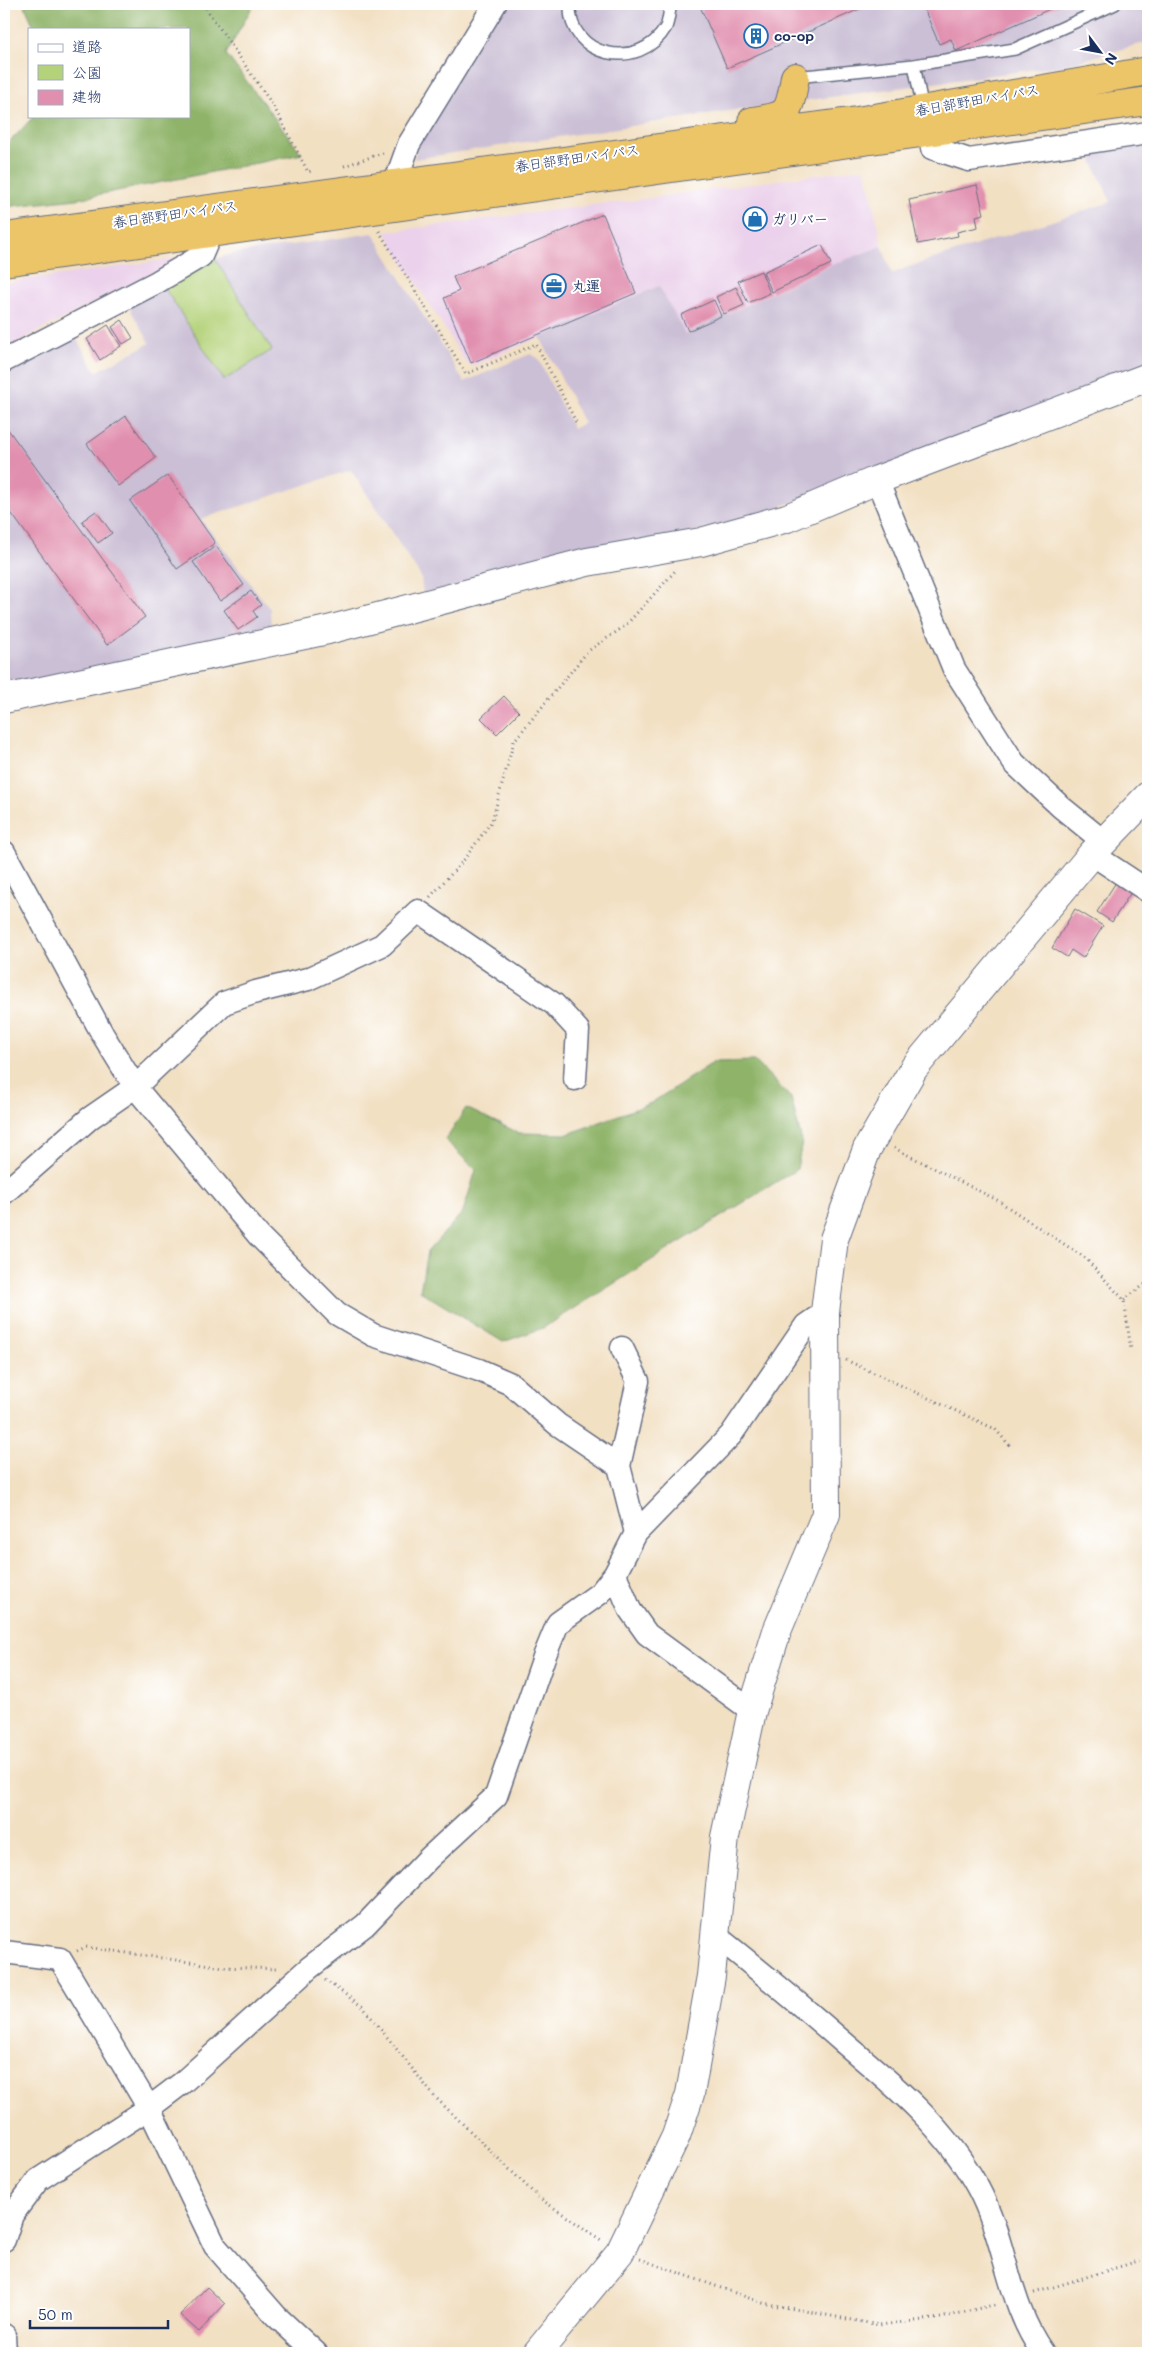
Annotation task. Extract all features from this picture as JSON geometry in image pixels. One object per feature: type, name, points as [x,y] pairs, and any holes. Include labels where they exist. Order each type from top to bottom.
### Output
[{"type":"highway","name":"春日部野田バイパス","points":[[4,262],[367,212],[926,121],[1148,71]]},
{"type":"highway","points":[[652,148],[722,125],[775,118],[785,112],[790,104],[795,77]]},
{"type":"highway","name":"春日部野田バイパス","points":[[4,237],[857,121],[926,121],[1083,110],[1148,101]]},
{"type":"street","points":[[395,183],[409,144],[495,4]]},
{"type":"street","points":[[1083,110],[1090,142]]},
{"type":"street","points":[[926,121],[932,148],[969,160],[1148,133]]},
{"type":"street","points":[[4,361],[157,282],[201,256],[211,233]]},
{"type":"street","points":[[4,699],[328,630],[587,562],[701,542],[787,518],[877,480],[1148,377]]},
{"type":"street","points":[[877,480],[954,669],[1014,764],[1061,807],[1098,848],[1148,891]]},
{"type":"street","points":[[537,2353],[620,2252],[676,2136],[690,2094],[711,1976],[725,1837],[752,1711],[777,1631],[826,1514],[825,1312],[834,1240],[867,1149],[914,1068],[1098,848],[1148,796]]},
{"type":"street","points":[[4,852],[103,1034],[135,1087],[259,1236],[337,1314],[373,1335],[479,1370],[511,1384],[557,1424],[619,1466]]},
{"type":"street","points":[[4,1193],[90,1118],[135,1087],[224,1003],[256,992],[308,979],[382,945],[418,911],[554,1004],[578,1030],[575,1079]]},
{"type":"street","points":[[4,2240],[12,2215],[38,2180],[149,2108],[182,2083],[309,1968],[365,1924],[428,1859],[496,1796],[544,1657],[558,1623],[600,1593],[615,1574],[636,1533],[731,1435],[806,1326],[825,1312]]},
{"type":"street","points":[[622,1348],[638,1381],[619,1466],[636,1533]]},
{"type":"street","points":[[615,1574],[630,1610],[647,1634],[752,1711]]},
{"type":"street","points":[[715,1935],[770,1979],[903,2093],[958,2154],[979,2189],[1000,2240],[1014,2300],[1043,2353]]},
{"type":"street","points":[[4,1952],[60,1959],[149,2108],[215,2246],[276,2316],[316,2353]]},
{"type":"street","points":[[4,2335],[5,2353]]},
{"type":"lane","points":[[570,4],[569,15],[578,33],[601,52],[619,56],[637,52],[655,40],[667,25],[671,4]]},
{"type":"lane","points":[[795,77],[914,64],[1015,49],[1114,4]]},
{"type":"lane","points":[[914,64],[926,121]]},
{"type":"path","points":[[203,4],[274,107],[308,172],[316,170]]},
{"type":"path","points":[[341,166],[409,144]]},
{"type":"path","points":[[367,212],[466,374],[536,344],[577,424]]},
{"type":"path","points":[[418,911],[463,861],[492,821],[514,741],[588,651],[625,626],[701,542]]},
{"type":"path","points":[[873,1138],[1005,1205],[1085,1258],[1124,1300],[1131,1350]]},
{"type":"path","points":[[1124,1300],[1148,1282]]},
{"type":"path","points":[[825,1351],[995,1429],[1010,1446]]},
{"type":"path","points":[[60,1959],[86,1947],[224,1967],[309,1968],[363,2007],[434,2096],[538,2197],[620,2252],[763,2303],[880,2325],[941,2318],[1014,2300],[1148,2258]]},
{"type":"shaded area","points":[[500,4],[1148,4],[1148,42],[1060,66],[742,109],[414,159],[419,138]]},
{"type":"shaded area","points":[[1148,138],[1148,364],[751,518],[423,594],[421,577],[351,470],[201,519],[270,609],[271,628],[4,689],[4,370],[73,333],[96,372],[150,343],[127,304],[164,287],[223,379],[272,350],[215,259],[232,254],[373,233],[464,382],[530,354],[538,358],[573,429],[584,423],[540,337],[659,286],[685,334],[829,266],[882,246],[892,274],[908,267],[1111,202],[1086,147]]},
{"type":"shaded area","points":[[864,168],[871,191],[882,246],[829,266],[684,334],[659,286],[473,366],[465,362],[385,232],[615,203]]},
{"type":"shaded area","points":[[181,258],[4,349],[4,283]]},
{"type":"green space","points":[[24,4],[254,4],[226,54],[302,154],[77,199],[4,207],[4,148],[32,118],[190,118],[190,28],[35,28]]},
{"type":"green space","points":[[215,259],[272,350],[224,380],[164,287]]},
{"type":"green space","points":[[755,1061],[791,1098],[802,1142],[797,1169],[543,1328],[503,1342],[420,1291],[427,1252],[463,1212],[476,1170],[445,1140],[466,1108],[519,1133],[568,1134],[651,1103],[714,1062]]},
{"type":"building","name":"co-op","points":[[699,4],[871,4],[727,68]]},
{"type":"building","points":[[922,4],[1061,4],[956,51],[951,39],[939,44]]},
{"type":"building","points":[[977,185],[984,214],[976,216],[978,227],[957,232],[958,236],[918,244],[909,200]]},
{"type":"building","points":[[603,214],[636,293],[471,363],[444,298],[459,291],[453,277]]},
{"type":"building","points":[[822,245],[831,264],[772,292],[763,272]]},
{"type":"building","points":[[761,271],[770,293],[748,303],[738,281]]},
{"type":"building","points":[[736,287],[744,305],[724,314],[716,297]]},
{"type":"building","points":[[714,300],[721,316],[688,331],[681,315]]},
{"type":"building","points":[[122,320],[133,338],[123,344],[112,327]]},
{"type":"building","points":[[108,325],[121,346],[100,360],[87,339]]},
{"type":"building","points":[[126,416],[156,458],[118,486],[87,444]]},
{"type":"building","points":[[4,424],[145,617],[107,645],[4,503]]},
{"type":"building","points":[[168,475],[215,543],[177,569],[130,501]]},
{"type":"building","points":[[96,511],[112,533],[98,543],[82,521]]},
{"type":"building","points":[[216,546],[244,585],[220,601],[193,562]]},
{"type":"building","points":[[251,591],[261,605],[253,611],[257,617],[238,630],[224,610]]},
{"type":"building","points":[[504,696],[519,712],[497,734],[481,718]]},
{"type":"building","points":[[1118,879],[1133,889],[1112,922],[1097,912]]},
{"type":"building","points":[[1075,909],[1103,926],[1083,958],[1071,950],[1067,957],[1052,948]]},
{"type":"building","points":[[207,2287],[225,2304],[199,2332],[180,2315]]},
{"type":"place","name":"co-op","points":[[756,36]]},
{"type":"place","name":"ガリバー","points":[[755,219]]},
{"type":"place","name":"丸運","points":[[554,286]]}]
